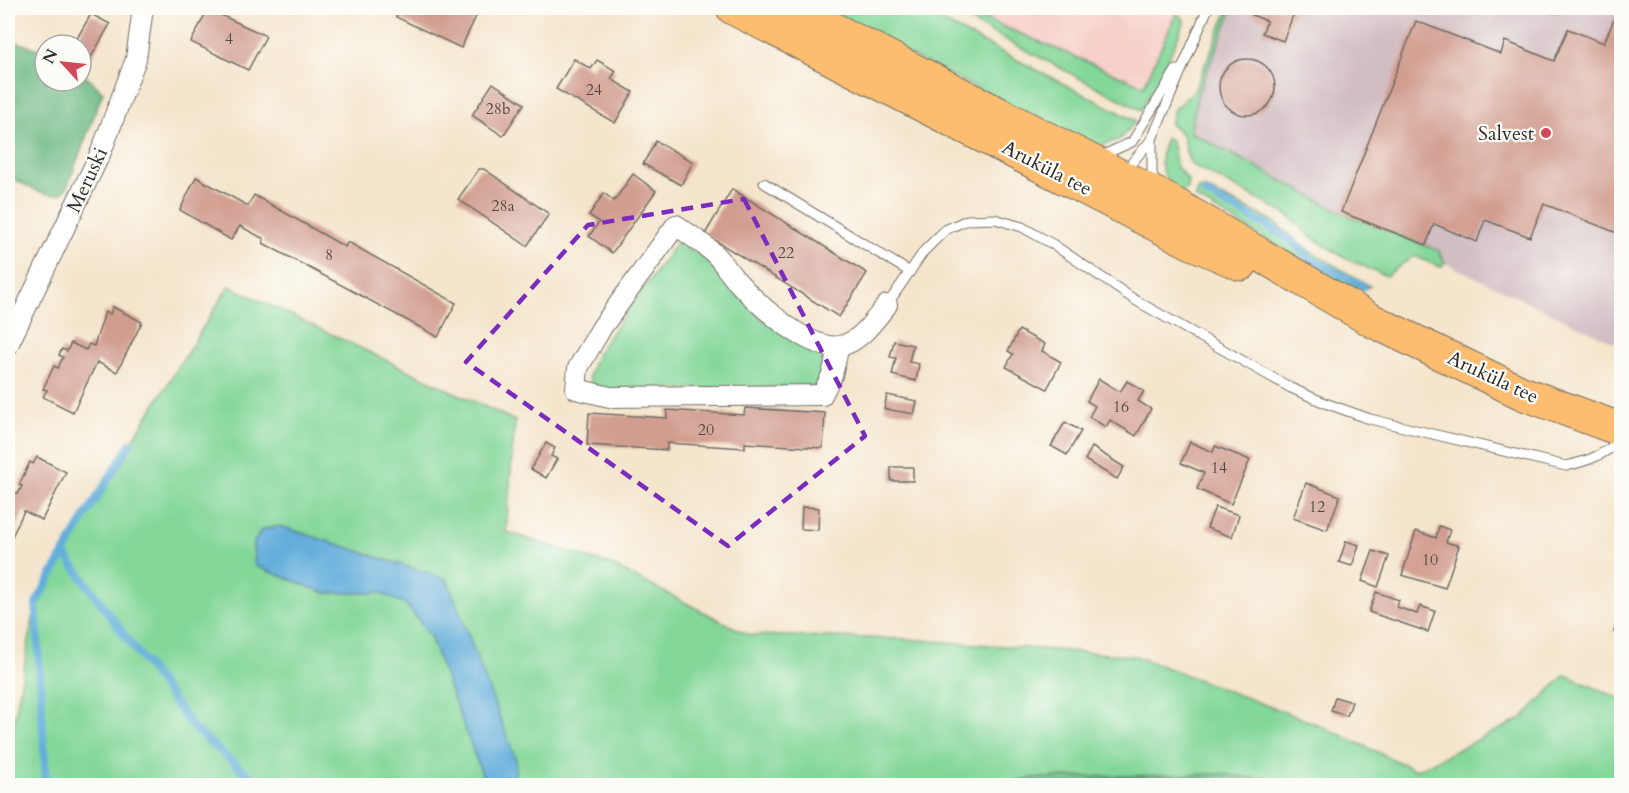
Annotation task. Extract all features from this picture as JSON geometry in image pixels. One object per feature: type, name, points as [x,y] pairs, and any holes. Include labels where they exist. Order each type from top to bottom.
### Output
[{"type":"highway","name":"Aruküla tee","points":[[733,8],[1023,156],[1168,201],[1367,318]]},
{"type":"highway","name":"Aruküla tee","points":[[792,8],[1067,159],[1127,188],[1192,243],[1367,318],[1522,393],[1622,430]]},
{"type":"street","name":"Meruski","points":[[8,345],[105,142],[136,59],[142,8]]},
{"type":"street","points":[[839,346],[832,375],[822,395],[610,397],[576,389],[578,368],[602,327],[676,225],[716,255],[735,279],[771,314],[800,334],[821,343],[839,346],[859,338],[887,305]]},
{"type":"lane","points":[[1127,188],[1152,139],[1208,8]]},
{"type":"lane","points":[[1553,8],[1560,8]]},
{"type":"lane","points":[[1023,156],[1067,159],[1106,156],[1132,142],[1197,34]]},
{"type":"lane","points":[[1127,188],[1158,100]]},
{"type":"lane","points":[[1152,139],[1152,172],[1159,192],[1168,201]]},
{"type":"lane","points":[[764,183],[910,272]]},
{"type":"lane","points":[[887,305],[924,251],[945,230],[968,220],[995,219],[1022,227],[1145,306],[1291,388],[1370,419],[1566,466],[1590,461],[1613,447],[1622,438]]},
{"type":"highlighted area","points":[[744,199],[865,436],[728,546],[466,362],[588,225]]},
{"type":"shaded area","points":[[944,8],[1185,8],[1141,110]]},
{"type":"shaded area","points":[[1233,8],[1621,8],[1621,346],[1445,263],[1439,251],[1341,212],[1190,132],[1198,93]]},
{"type":"green space","points":[[817,8],[916,8],[1136,121],[1120,139],[1094,148]]},
{"type":"green space","points":[[1229,8],[1233,8],[1198,93],[1190,132],[1341,212],[1439,251],[1445,263],[1441,267],[1414,256],[1386,276],[1345,258],[1311,237],[1289,216],[1192,165],[1186,154],[1181,133],[1170,124],[1174,109],[1194,91]]},
{"type":"green space","points":[[969,12],[1144,86],[1176,14],[1183,18],[1184,23],[1161,75],[1141,110],[966,19]]},
{"type":"green space","points":[[8,35],[16,42],[33,47],[33,93],[93,93],[93,83],[103,92],[66,190],[60,194],[45,194],[8,176]]},
{"type":"green space","points":[[1166,138],[1172,142],[1177,167],[1188,180],[1187,188],[1181,194],[1169,182],[1162,169],[1161,155]]},
{"type":"green space","points":[[1204,188],[1273,221],[1311,252],[1370,286],[1362,290],[1353,289],[1195,198],[1199,189]]},
{"type":"green space","points":[[677,242],[718,265],[762,319],[803,341],[833,351],[827,387],[593,390],[589,375],[597,353]]},
{"type":"green space","points":[[229,286],[515,421],[506,532],[611,565],[749,635],[906,639],[1135,656],[1319,725],[1416,770],[1521,719],[1565,675],[1621,699],[1621,785],[1302,786],[1222,774],[1033,778],[992,786],[8,786],[8,754],[36,603],[86,515]]},
{"type":"green space","points":[[1222,774],[1302,785],[992,785],[1033,778]]},
{"type":"water","points":[[280,526],[447,579],[516,760],[515,777],[506,785],[486,785],[430,636],[406,604],[380,593],[325,593],[255,566],[253,545],[261,530]]},
{"type":"building","points":[[401,8],[480,8],[461,48],[396,17]]},
{"type":"building","points":[[1255,8],[1296,8],[1283,41],[1262,33],[1267,21],[1252,15]]},
{"type":"building","points":[[208,9],[266,36],[248,70],[191,42]]},
{"type":"building","name":"Salvest","points":[[1617,12],[1622,13],[1622,235],[1544,204],[1530,237],[1485,220],[1477,242],[1434,224],[1426,245],[1341,212],[1416,21],[1501,54],[1505,41],[1554,61],[1568,29],[1604,43]]},
{"type":"building","points":[[91,14],[110,24],[93,54],[93,33],[80,33]]},
{"type":"building","points":[[574,59],[591,69],[597,60],[616,71],[611,79],[633,92],[615,123],[556,89]]},
{"type":"building","points":[[1247,59],[1258,61],[1267,67],[1273,76],[1275,87],[1273,98],[1267,107],[1258,113],[1247,115],[1236,113],[1227,107],[1221,98],[1219,87],[1221,76],[1227,67],[1236,61]]},
{"type":"building","points":[[493,83],[524,104],[503,136],[472,115]]},
{"type":"building","points":[[656,141],[693,162],[681,185],[643,164]]},
{"type":"building","points":[[479,169],[484,169],[549,214],[527,246],[458,199]]},
{"type":"building","points":[[633,174],[656,191],[612,253],[589,236],[599,222],[589,215],[604,193],[614,201]]},
{"type":"building","points":[[196,177],[248,206],[254,195],[345,247],[348,242],[456,303],[438,337],[263,243],[264,239],[240,226],[231,240],[180,210]]},
{"type":"building","points":[[732,189],[867,273],[839,317],[705,234]]},
{"type":"building","points":[[113,307],[142,322],[117,372],[97,362],[73,412],[43,397],[47,390],[43,389],[54,366],[58,368],[63,357],[59,355],[62,349],[67,351],[71,343],[86,350],[89,344],[94,346],[105,312],[110,314]]},
{"type":"building","points":[[1019,330],[1045,344],[1042,351],[1061,362],[1047,389],[1006,367],[1013,354],[1008,351]]},
{"type":"building","points":[[894,341],[913,345],[909,362],[919,364],[916,381],[892,375],[896,358],[890,357]]},
{"type":"building","points":[[1099,379],[1120,392],[1127,381],[1144,391],[1138,401],[1151,409],[1136,436],[1110,420],[1106,427],[1089,417],[1095,406],[1087,401]]},
{"type":"building","points":[[887,395],[917,401],[914,414],[884,409]]},
{"type":"building","points":[[745,408],[825,413],[823,448],[745,443],[745,448],[667,443],[667,450],[587,445],[589,413],[667,418],[667,410],[744,415]]},
{"type":"building","points":[[1065,422],[1081,431],[1067,455],[1051,446]]},
{"type":"building","points":[[1190,442],[1213,452],[1215,446],[1250,460],[1231,504],[1197,489],[1204,473],[1181,463]]},
{"type":"building","points":[[546,443],[555,448],[551,456],[557,459],[546,478],[531,469]]},
{"type":"building","points":[[1092,447],[1124,467],[1117,479],[1085,460]]},
{"type":"building","points":[[37,457],[66,472],[42,520],[24,511],[8,545],[8,497],[12,499],[15,492],[18,494],[22,486],[19,485],[30,462],[33,464]]},
{"type":"building","points":[[891,467],[913,467],[913,481],[891,481]]},
{"type":"building","points":[[1306,483],[1340,496],[1327,530],[1293,518]]},
{"type":"building","points":[[802,507],[819,508],[818,530],[801,529]]},
{"type":"building","points":[[1215,507],[1239,515],[1232,537],[1207,528]]},
{"type":"building","points":[[1439,526],[1450,530],[1446,542],[1459,546],[1445,588],[1402,575],[1416,531],[1436,538]]},
{"type":"building","points":[[1346,541],[1359,545],[1352,566],[1339,562]]},
{"type":"building","points":[[1373,551],[1389,556],[1378,587],[1362,581]]},
{"type":"building","points":[[1376,592],[1399,600],[1397,607],[1417,614],[1420,606],[1435,611],[1428,632],[1369,612]]},
{"type":"building","points":[[1622,613],[1622,634],[1614,632]]},
{"type":"building","points":[[1335,697],[1352,702],[1347,716],[1331,711]]},
{"type":"waterway","points":[[1205,193],[1275,230],[1297,245],[1310,259],[1363,286]]},
{"type":"waterway","points":[[46,786],[36,603],[130,444]]},
{"type":"waterway","points":[[64,553],[194,729],[261,786]]},
{"type":"place","name":"Salvest","points":[[1546,133]]}]
